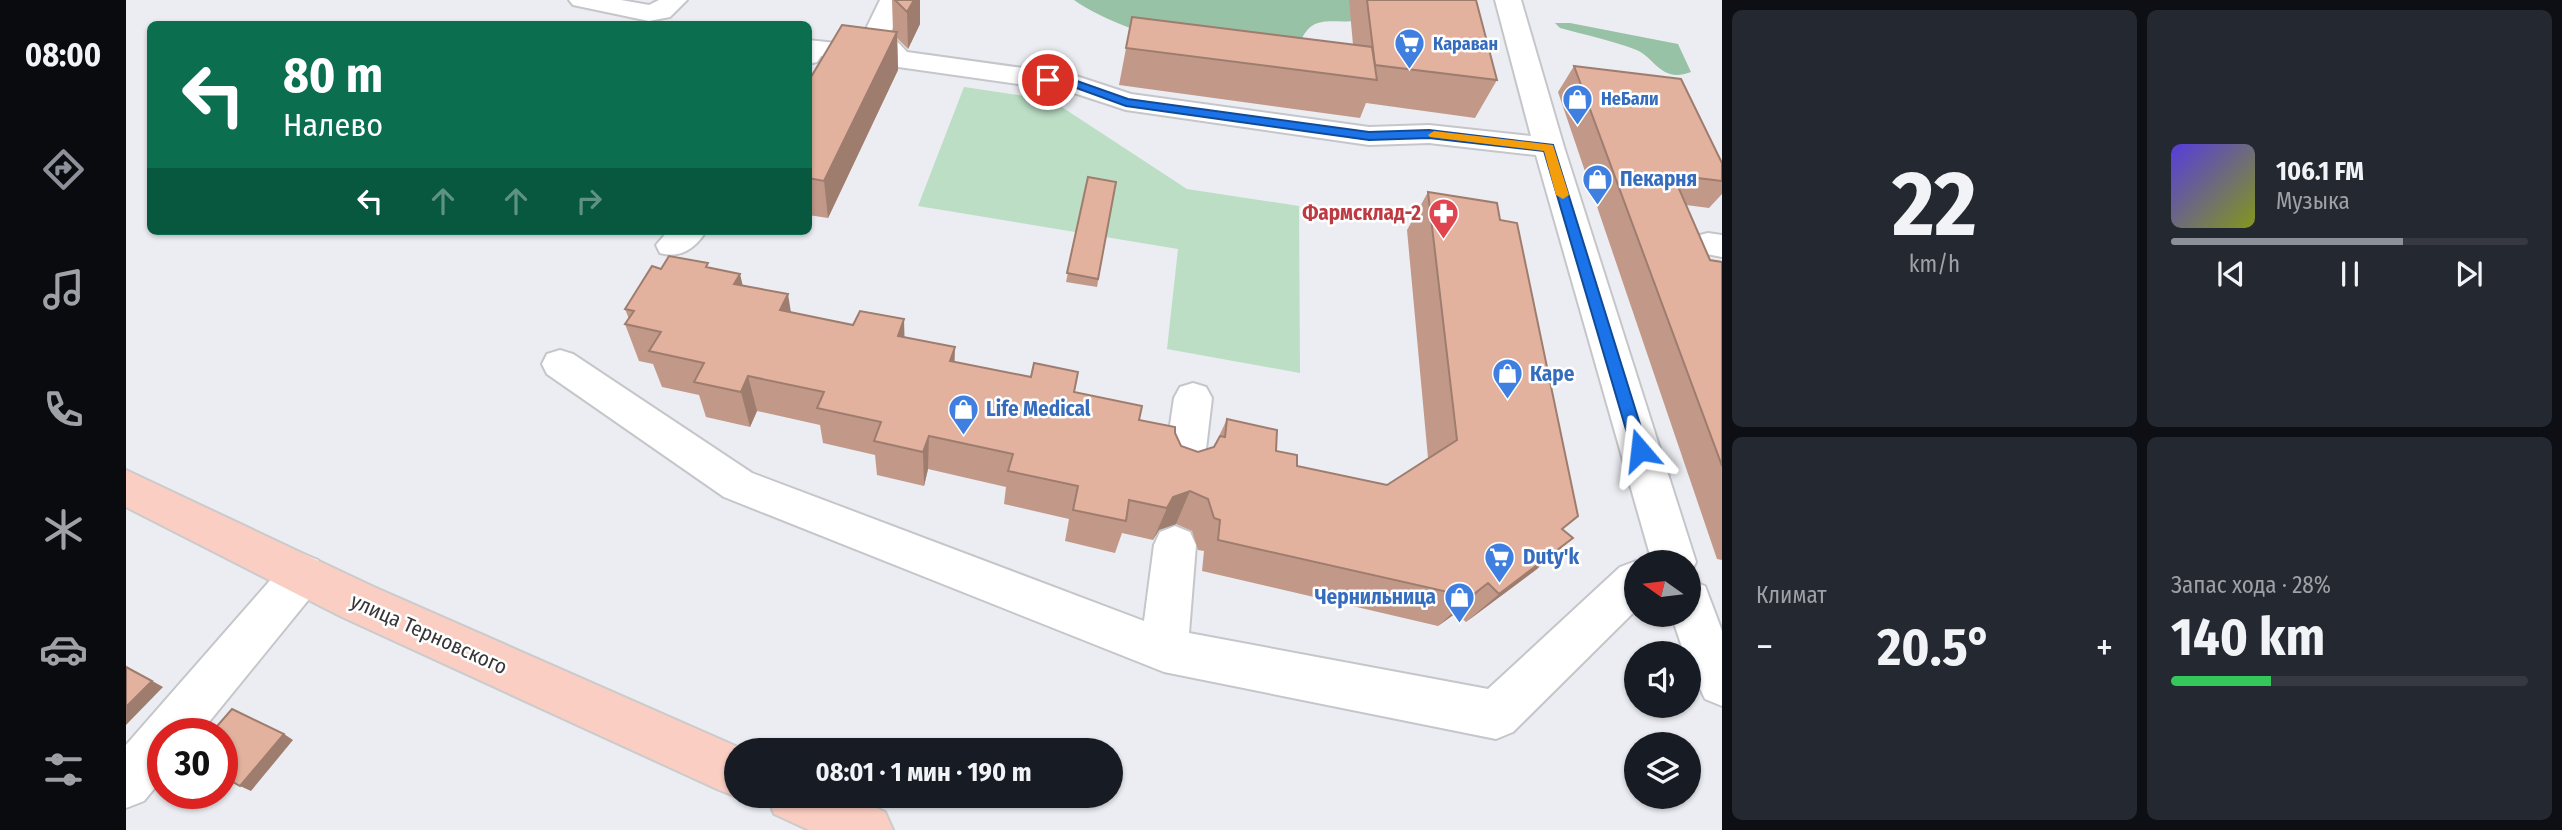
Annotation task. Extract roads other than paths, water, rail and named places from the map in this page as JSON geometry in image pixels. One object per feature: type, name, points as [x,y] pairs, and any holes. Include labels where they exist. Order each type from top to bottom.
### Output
[{"type":"main road","name":"улица Терновского","points":[[126,487],[370,608],[724,766]]},
{"type":"main road","points":[[818,808],[867,830]]},
{"type":"street","points":[[582,0],[649,13],[661,12],[674,0]]},
{"type":"street","points":[[893,0],[876,35],[899,60]]},
{"type":"street","points":[[1508,0],[1665,550]]},
{"type":"street","points":[[812,50],[814,47],[1073,83],[1126,102],[1369,136],[1429,134],[1549,148]]},
{"type":"street","points":[[560,364],[738,485],[1164,650],[1496,715],[1624,592]]},
{"type":"street","points":[[1184,466],[1193,398]]},
{"type":"street","points":[[1164,650],[1175,545]]},
{"type":"street","points":[[182,718],[303,574]]},
{"type":"street","points":[[1698,627],[1722,682]]},
{"type":"street","points":[[126,783],[147,759]]},
{"type":"place","name":"Караван","points":[[1410,71]]},
{"type":"place","name":"НеБали","points":[[1578,126]]},
{"type":"place","name":"Пекарня","points":[[1597,206]]},
{"type":"place","name":"Фармсклад-2","points":[[1444,240]]},
{"type":"place","name":"Каре","points":[[1507,401]]},
{"type":"place","name":"Life Medical","points":[[963,436]]},
{"type":"place","name":"Duty'k","points":[[1500,584]]},
{"type":"place","name":"Чернильница","points":[[1459,624]]}]
